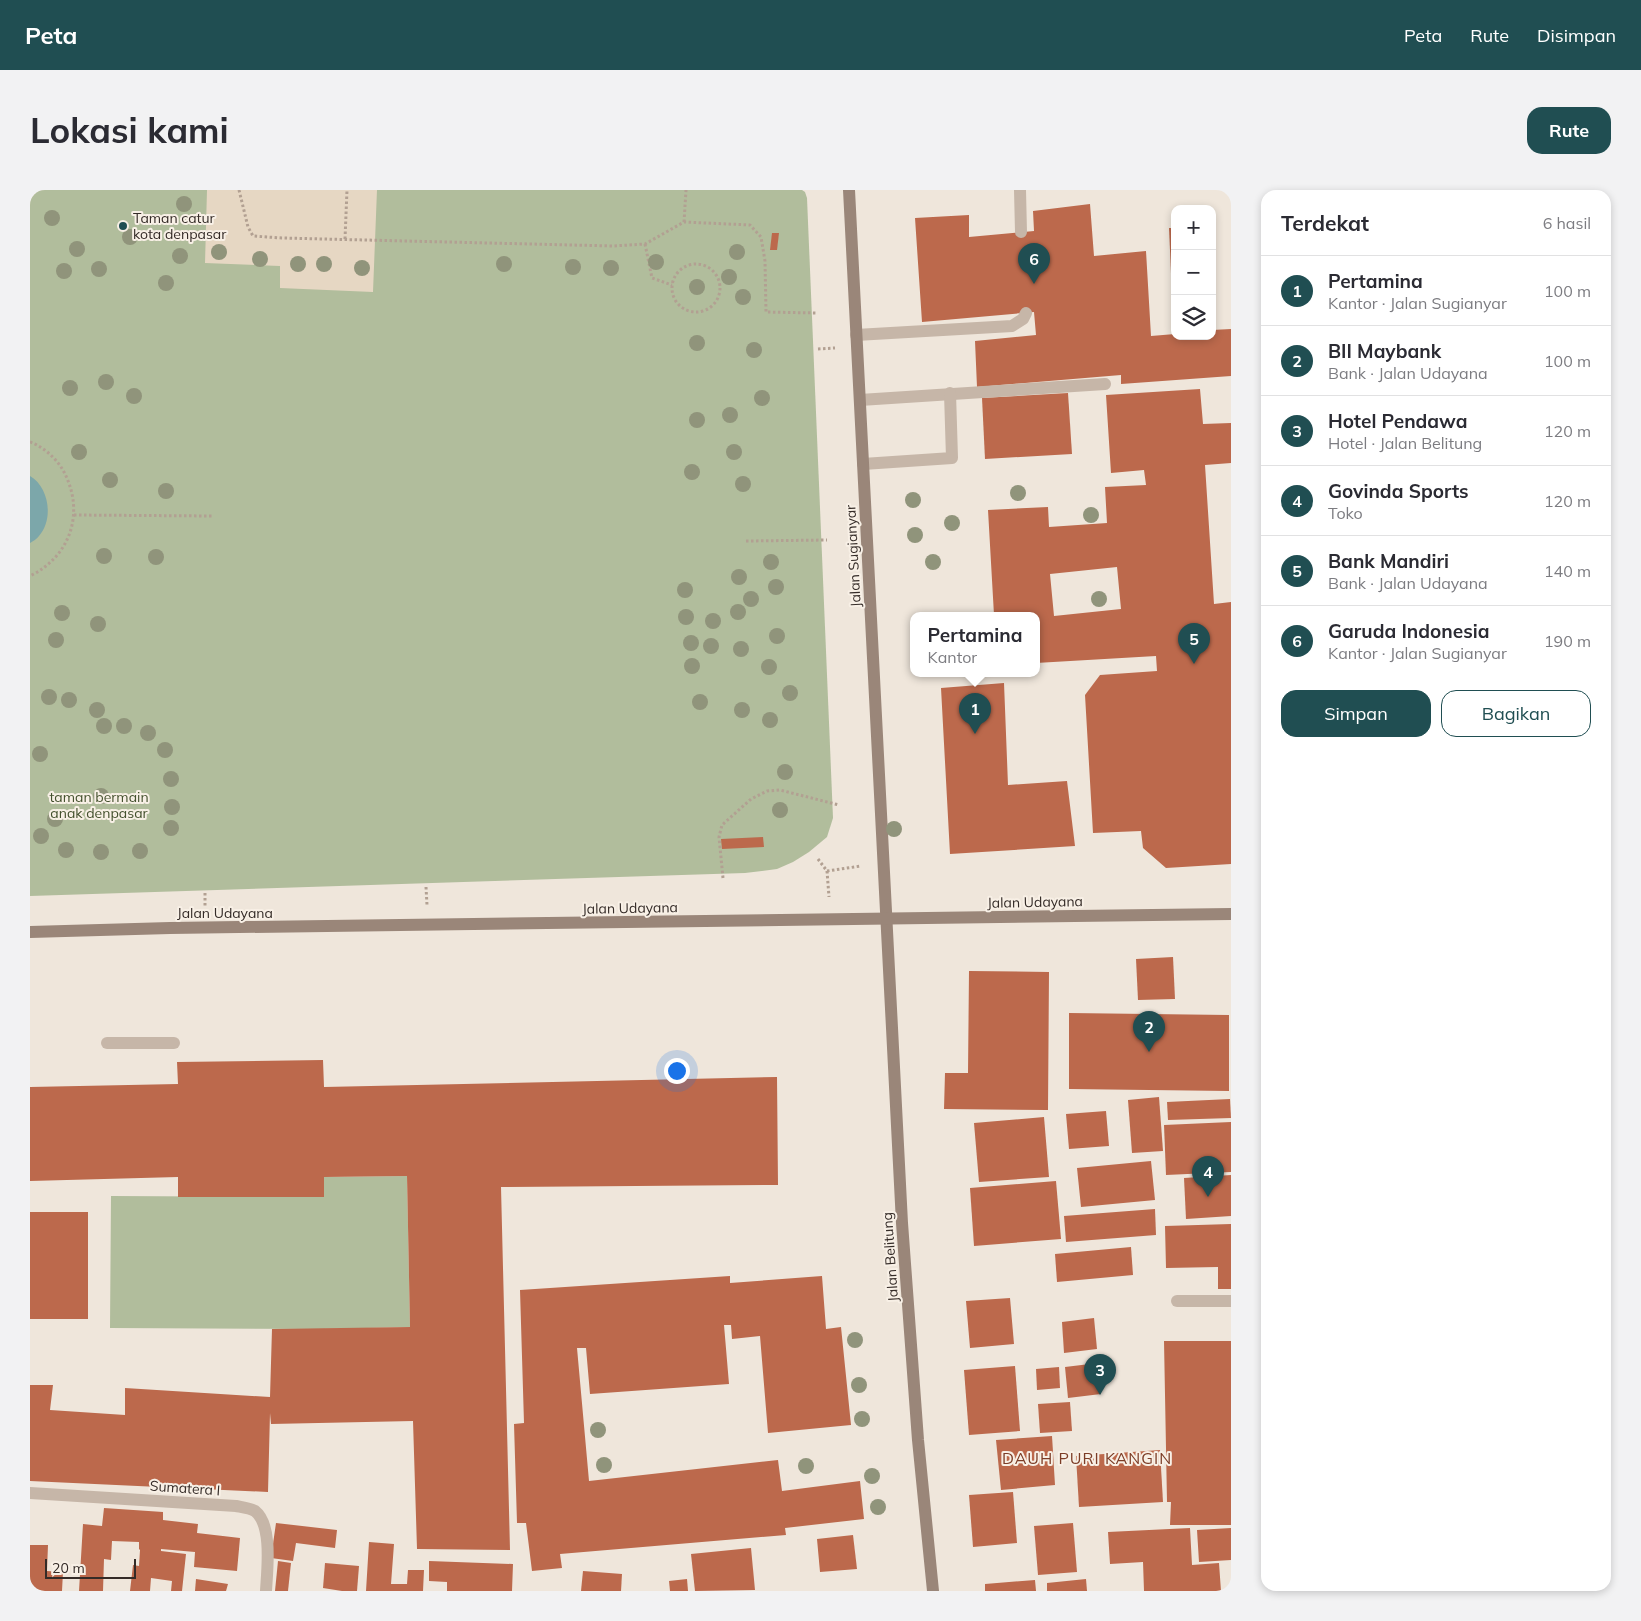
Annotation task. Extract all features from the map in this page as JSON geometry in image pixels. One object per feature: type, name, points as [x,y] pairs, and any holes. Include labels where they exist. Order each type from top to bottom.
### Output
[{"type":"main road","name":"Jalan Sugianyar","points":[[850,190],[886,920]]},
{"type":"main road","name":"Jalan Udayana","points":[[30,932],[170,928],[1228,917]]},
{"type":"main road","name":"Jalan Belitung","points":[[886,920],[902,1223],[918,1440],[933,1591]]},
{"type":"street","points":[[1020,190],[1021,232]]},
{"type":"street","points":[[856,335],[1012,326],[1023,319],[1026,313]]},
{"type":"street","points":[[860,400],[1105,384]]},
{"type":"street","points":[[863,464],[952,458],[950,393]]},
{"type":"street","points":[[107,1043],[174,1043]]},
{"type":"street","points":[[1177,1301],[1231,1301]]},
{"type":"street","name":"Sumatera I","points":[[30,1493],[236,1506],[254,1510],[261,1519],[266,1535],[268,1552],[266,1591]]},
{"type":"path","points":[[239,190],[248,227],[253,236],[282,238],[613,246],[645,244],[684,222],[750,225],[761,237],[765,262],[766,312],[817,313]]},
{"type":"path","points":[[345,239],[347,190]]},
{"type":"path","points":[[684,222],[686,190]]},
{"type":"path","points":[[645,244],[652,278],[672,285]]},
{"type":"path","points":[[699,263],[711,268],[719,278],[721,290],[716,302],[711,307],[706,311],[694,313],[682,308],[674,298],[672,285],[676,273],[686,265],[699,263]]},
{"type":"path","points":[[30,442],[50,454],[61,467],[69,482],[74,498],[74,515],[71,531],[64,547],[53,560],[40,571],[30,576]]},
{"type":"path","points":[[74,515],[212,516]]},
{"type":"path","points":[[746,541],[827,540]]},
{"type":"path","points":[[723,878],[719,838],[722,825],[751,798],[767,791],[780,790],[839,805]]},
{"type":"path","points":[[818,859],[827,871],[831,920]]},
{"type":"path","points":[[827,871],[884,863]]},
{"type":"green space","name":"taman bermain anak denpasar","points":[[30,190],[802,190],[805,192],[807,198],[833,818],[827,837],[793,862],[777,869],[745,873],[30,896]]},
{"type":"green space","points":[[407,1176],[410,1327],[323,1329],[110,1328],[111,1196],[324,1197],[324,1177]]},
{"type":"shaded area","points":[[207,190],[377,190],[373,292],[280,288],[280,266],[205,263]]},
{"type":"water","points":[[30,476],[42,488],[48,512],[44,529],[30,543]]},
{"type":"building","points":[[1090,204],[1094,256],[1146,251],[1151,336],[1171,334],[1171,340],[1216,340],[1216,330],[1231,329],[1231,376],[1121,384],[1121,375],[977,387],[975,341],[1036,335],[1034,312],[922,322],[915,218],[969,215],[969,237],[1034,231],[1033,211]]},
{"type":"building","points":[[1169,228],[1171,228],[1171,273]]},
{"type":"building","points":[[772,233],[779,233],[777,250],[770,250]]},
{"type":"building","points":[[1200,389],[1203,424],[1231,423],[1231,463],[1205,465],[1214,604],[1231,602],[1231,864],[1166,868],[1143,848],[1141,831],[1093,833],[1085,695],[1100,675],[1157,671],[1156,656],[1040,663],[1040,612],[994,612],[988,510],[1048,507],[1049,527],[1107,523],[1105,487],[1146,485],[1144,470],[1111,473],[1106,395]],"holes":[[[1117,567],[1121,609],[1054,616],[1050,574]]]},
{"type":"building","points":[[1068,393],[1072,454],[985,459],[982,398]]},
{"type":"building","points":[[1004,683],[1008,785],[1067,781],[1075,846],[950,854],[941,688]]},
{"type":"building","points":[[763,837],[764,847],[722,849],[721,839]]},
{"type":"building","points":[[1173,957],[1175,999],[1138,1000],[1136,959]]},
{"type":"building","points":[[969,971],[1049,972],[1048,1110],[944,1109],[945,1073],[968,1073]]},
{"type":"building","points":[[1069,1013],[1229,1015],[1229,1091],[1069,1089]]},
{"type":"building","points":[[323,1060],[324,1087],[777,1077],[778,1185],[501,1187],[510,1550],[417,1549],[413,1421],[271,1424],[270,1413],[268,1492],[30,1481],[30,1385],[53,1385],[50,1410],[125,1415],[125,1388],[270,1397],[272,1329],[410,1327],[407,1176],[324,1177],[324,1197],[178,1197],[178,1177],[30,1181],[30,1087],[178,1084],[177,1062]]},
{"type":"building","points":[[1159,1097],[1163,1151],[1132,1153],[1128,1100]]},
{"type":"building","points":[[1230,1099],[1231,1118],[1168,1120],[1167,1102]]},
{"type":"building","points":[[1106,1111],[1109,1146],[1069,1149],[1066,1114]]},
{"type":"building","points":[[1044,1117],[1049,1177],[979,1182],[974,1123]]},
{"type":"building","points":[[1231,1122],[1231,1172],[1166,1175],[1164,1125]]},
{"type":"building","points":[[1151,1161],[1155,1200],[1081,1207],[1077,1168]]},
{"type":"building","points":[[1231,1175],[1231,1216],[1186,1219],[1184,1178]]},
{"type":"building","points":[[1056,1181],[1061,1239],[974,1246],[970,1188]]},
{"type":"building","points":[[1155,1209],[1156,1235],[1066,1242],[1064,1216]]},
{"type":"building","points":[[30,1212],[88,1212],[88,1319],[30,1319]]},
{"type":"building","points":[[1231,1224],[1231,1289],[1218,1289],[1218,1267],[1166,1268],[1165,1226]]},
{"type":"building","points":[[1131,1247],[1133,1275],[1057,1282],[1055,1254]]},
{"type":"building","points":[[730,1276],[730,1283],[822,1276],[826,1329],[841,1327],[851,1425],[768,1433],[760,1336],[732,1339],[731,1325],[724,1325],[729,1384],[590,1394],[586,1348],[577,1348],[589,1481],[778,1460],[782,1491],[860,1481],[864,1519],[785,1528],[786,1535],[560,1554],[562,1568],[532,1571],[526,1523],[517,1523],[514,1424],[524,1423],[520,1290]]},
{"type":"building","points":[[1010,1298],[1014,1344],[970,1348],[966,1301]]},
{"type":"building","points":[[1094,1318],[1097,1349],[1064,1353],[1062,1322]]},
{"type":"building","points":[[1164,1341],[1231,1341],[1231,1525],[1170,1525],[1171,1502],[1167,1502]]},
{"type":"building","points":[[1098,1363],[1101,1394],[1068,1398],[1065,1367]]},
{"type":"building","points":[[1015,1366],[1020,1431],[969,1435],[964,1370]]},
{"type":"building","points":[[1059,1367],[1060,1388],[1037,1390],[1036,1369]]},
{"type":"building","points":[[1070,1402],[1072,1431],[1040,1433],[1038,1404]]},
{"type":"building","points":[[1052,1436],[1055,1485],[1001,1490],[996,1440]]},
{"type":"building","points":[[1160,1450],[1163,1502],[1079,1507],[1076,1456]]},
{"type":"building","points":[[1013,1492],[1017,1543],[973,1547],[969,1495]]},
{"type":"building","points":[[104,1508],[163,1512],[163,1520],[198,1524],[197,1533],[240,1538],[237,1571],[194,1567],[195,1552],[161,1549],[161,1551],[186,1554],[182,1591],[171,1591],[172,1581],[151,1578],[150,1591],[130,1591],[133,1565],[139,1566],[139,1542],[112,1541],[111,1560],[104,1559],[103,1591],[79,1591],[83,1524],[102,1526]]},
{"type":"building","points":[[276,1523],[337,1530],[335,1548],[296,1543],[293,1561],[271,1558]]},
{"type":"building","points":[[1073,1523],[1077,1572],[1038,1575],[1034,1526]]},
{"type":"building","points":[[1190,1528],[1192,1565],[1219,1563],[1221,1591],[1144,1591],[1143,1562],[1110,1564],[1108,1532]]},
{"type":"building","points":[[1231,1528],[1231,1560],[1199,1562],[1197,1530]]},
{"type":"building","points":[[853,1535],[857,1569],[820,1572],[817,1539]]},
{"type":"building","points":[[369,1542],[394,1544],[391,1584],[407,1584],[408,1570],[424,1570],[423,1591],[366,1591]]},
{"type":"building","points":[[30,1545],[48,1545],[47,1571],[63,1572],[62,1591],[30,1591]]},
{"type":"building","points":[[751,1548],[755,1590],[695,1591],[691,1554]]},
{"type":"building","points":[[278,1561],[291,1563],[288,1591],[275,1591]]},
{"type":"building","points":[[429,1561],[513,1564],[512,1591],[447,1591],[447,1582],[429,1581]]},
{"type":"building","points":[[325,1563],[359,1566],[357,1591],[323,1588]]},
{"type":"building","points":[[583,1571],[622,1574],[621,1591],[581,1591]]},
{"type":"building","points":[[196,1579],[228,1584],[226,1591],[195,1591]]},
{"type":"building","points":[[687,1579],[688,1591],[670,1591],[669,1581]]},
{"type":"building","points":[[1086,1579],[1087,1591],[1047,1591],[1047,1583]]},
{"type":"building","points":[[1035,1580],[1036,1591],[985,1591],[985,1584]]},
{"type":"place","name":"Taman catur kota denpasar","points":[[123,226]]},
{"type":"place","name":"Garuda Indonesia","points":[[1034,284]]},
{"type":"place","name":"Bank Mandiri","points":[[1194,664]]},
{"type":"place","name":"Pertamina","points":[[975,734]]},
{"type":"place","name":"BII Maybank","points":[[1149,1052]]},
{"type":"place","name":"Govinda Sports","points":[[1208,1197]]},
{"type":"place","name":"Hotel Pendawa","points":[[1100,1395]]},
{"type":"district","name":"DAUH PURI KANGIN","points":[[1087,1458]]}]
